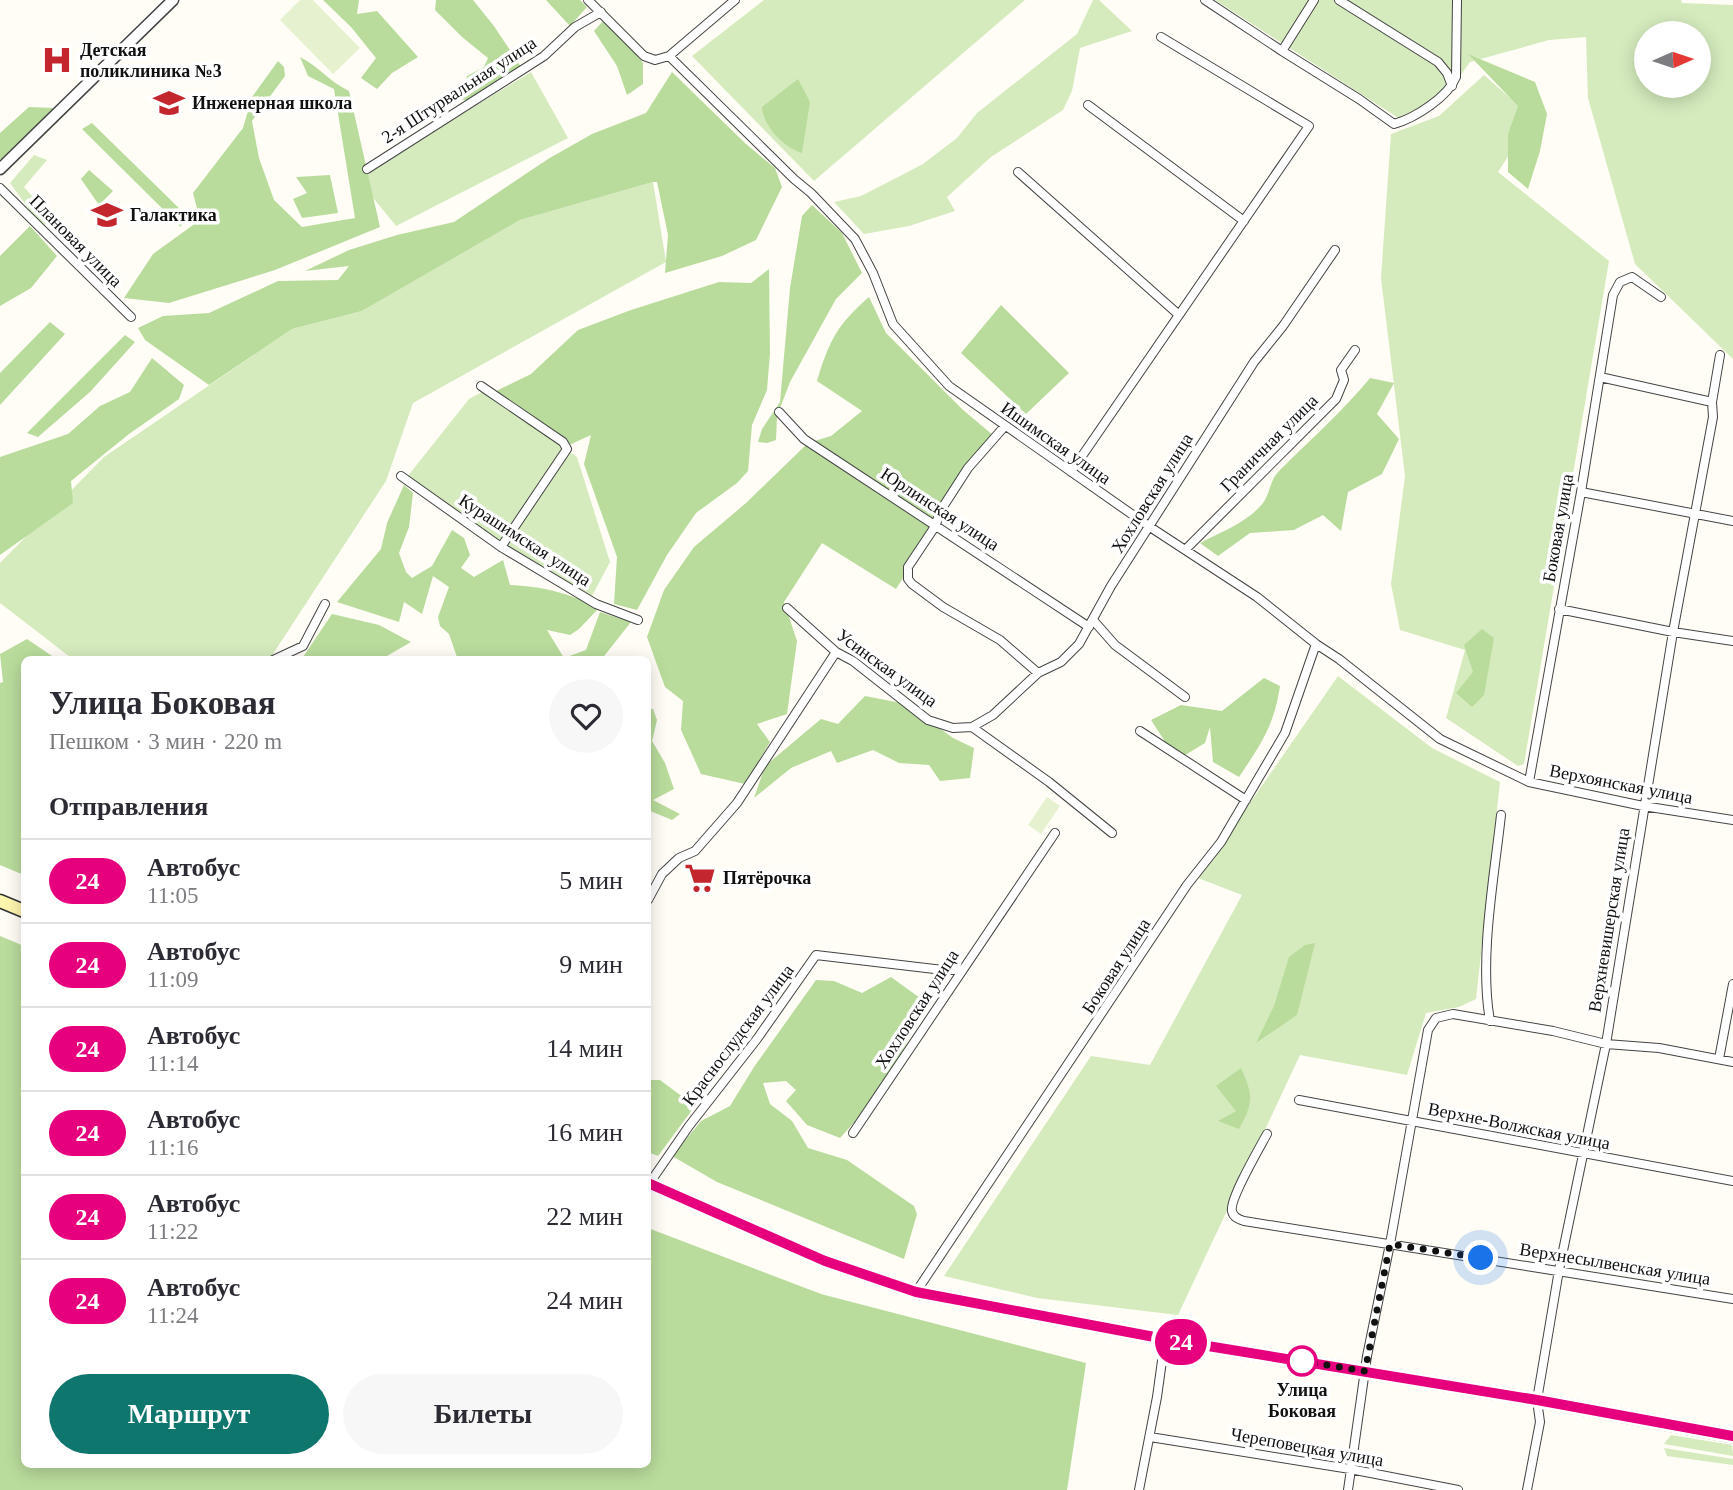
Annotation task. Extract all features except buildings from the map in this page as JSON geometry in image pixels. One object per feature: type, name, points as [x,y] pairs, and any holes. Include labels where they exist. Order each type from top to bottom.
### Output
[{"type":"main road","points":[[0,901],[21,910]]},
{"type":"main road","points":[[651,1185],[825,1261],[916,1292],[1165,1339],[1537,1400],[1733,1436]]},
{"type":"street","points":[[0,169],[173,0]]},
{"type":"street","points":[[588,0],[644,56],[655,60],[669,56],[735,0]]},
{"type":"street","points":[[1205,0],[1394,124],[1412,118],[1452,86],[1456,77],[1457,0]]},
{"type":"street","points":[[1282,51],[1314,0]]},
{"type":"street","points":[[1339,0],[1438,62],[1452,86]]},
{"type":"street","name":"2-я Штурвальная улица","points":[[367,169],[544,56],[575,27],[601,12]]},
{"type":"street","points":[[1071,472],[1309,127],[1161,37]]},
{"type":"street","name":"Ишимская улица","points":[[669,56],[855,239],[873,273],[893,324],[949,386],[1150,527],[1257,597],[1440,739],[1506,772]]},
{"type":"street","points":[[1088,105],[1244,221]]},
{"type":"street","points":[[1018,172],[1179,315]]},
{"type":"street","name":"Плановая улица","points":[[0,188],[131,317]]},
{"type":"street","name":"Хохловская улица","points":[[972,727],[993,715],[1038,673],[1060,663],[1079,644],[1111,586],[1254,362],[1283,326],[1335,250]]},
{"type":"street","name":"Боковая улица","points":[[1529,782],[1581,492],[1612,295],[1620,282],[1632,277],[1661,297]]},
{"type":"street","name":"Граничная улица","points":[[1186,549],[1336,399],[1344,380],[1341,370],[1355,350]]},
{"type":"street","name":"Верхневишерская улица","points":[[1527,1490],[1539,1422],[1537,1400],[1559,1270],[1605,1044],[1643,806],[1713,417],[1712,402],[1720,355]]},
{"type":"street","points":[[1600,377],[1712,402]]},
{"type":"street","points":[[481,386],[566,445],[565,454],[501,547]]},
{"type":"street","name":"Юрлинская улица","points":[[779,412],[804,439],[1091,623],[1115,645],[1185,697]]},
{"type":"street","points":[[1004,426],[968,468],[939,513],[936,525],[908,567],[908,579],[943,607],[1000,640],[1038,673]]},
{"type":"street","name":"Курашимская улица","points":[[401,476],[501,547],[597,604],[638,620]]},
{"type":"street","points":[[1581,492],[1733,521]]},
{"type":"street","points":[[282,656],[303,646],[325,604]]},
{"type":"street","name":"Усинская улица","points":[[787,608],[836,652],[853,661],[928,720],[953,728],[972,727],[1049,782],[1112,833]]},
{"type":"street","points":[[1559,609],[1733,641]]},
{"type":"street","name":"Боковая улица","points":[[916,1292],[1187,885],[1221,842],[1285,733],[1316,644]]},
{"type":"street","points":[[651,894],[662,874],[679,858],[695,851],[737,803],[836,652]]},
{"type":"street","points":[[1140,731],[1246,800]]},
{"type":"street","name":"Верхоянская улица","points":[[1506,772],[1529,782],[1643,806],[1733,820]]},
{"type":"street","points":[[1490,1021],[1485,969],[1501,815]]},
{"type":"street","name":"Хохловская улица","points":[[853,1133],[1055,833]]},
{"type":"street","name":"Краснослудская улица","points":[[651,1180],[757,1040],[816,956],[961,970]]},
{"type":"street","points":[[1719,1059],[1733,984]]},
{"type":"street","points":[[1348,1490],[1365,1371],[1428,1030],[1436,1018],[1453,1014],[1553,1031],[1605,1044],[1659,1048],[1733,1062]]},
{"type":"street","name":"Верхне-Волжская улица","points":[[1299,1101],[1733,1181]]},
{"type":"street","name":"Верхнесылвенская улица","points":[[1266,1134],[1232,1200],[1232,1213],[1244,1221],[1733,1299]]},
{"type":"street","points":[[1139,1490],[1165,1339]]},
{"type":"street","name":"Череповецкая улица","points":[[1150,1437],[1350,1469],[1458,1490]]},
{"type":"green space","points":[[300,0],[313,0],[360,48],[333,74],[280,20]]},
{"type":"green space","points":[[323,0],[359,0],[357,14],[377,11],[418,57],[392,73],[377,89],[361,78],[376,58],[351,27]]},
{"type":"green space","points":[[436,0],[473,0],[525,73],[470,101],[454,98],[464,90],[467,76],[484,67],[488,58],[435,10]]},
{"type":"green space","points":[[546,0],[580,0],[587,7],[570,26]]},
{"type":"green space","points":[[764,0],[1025,0],[814,181],[692,56]]},
{"type":"green space","points":[[1093,0],[1099,0],[1132,31],[1080,48],[1072,91],[1063,110],[991,157],[947,197],[955,211],[909,226],[864,234],[834,202],[861,196],[902,175],[923,164],[957,138],[977,113],[1077,34]]},
{"type":"green space","points":[[1215,0],[1681,0],[1682,3],[1733,5],[1733,359],[1635,264],[1588,98],[1586,37],[1549,40],[1470,62],[1455,83],[1403,121]]},
{"type":"green space","points":[[603,21],[643,63],[643,84],[627,95],[617,66],[594,31]]},
{"type":"green space","points":[[1468,54],[1535,82],[1547,114],[1540,151],[1528,189],[1508,172],[1508,134],[1518,106]]},
{"type":"green space","points":[[300,57],[349,91],[380,227],[275,270],[169,303],[124,298],[153,254],[200,220],[193,193],[243,128],[252,97],[278,61],[284,67],[285,76],[252,121],[259,158],[274,200],[302,227],[355,218],[334,89],[308,76]]},
{"type":"green space","points":[[531,72],[568,138],[396,226],[357,178]]},
{"type":"green space","points":[[672,72],[746,144],[775,168],[782,187],[756,240],[722,256],[665,273],[668,235],[657,182],[653,182],[520,220],[362,311],[292,329],[209,385],[145,340],[138,328],[163,316],[209,313],[278,281],[338,280],[349,266],[305,271],[349,250],[397,235],[454,222],[548,159],[592,134],[646,113]]},
{"type":"green space","points":[[1484,75],[1533,118],[1498,172],[1609,261],[1524,764],[1518,766],[1446,718],[1465,650],[1400,630],[1391,584],[1405,476],[1381,278],[1391,134],[1439,116]]},
{"type":"green space","points":[[798,79],[810,102],[802,153],[788,146],[770,129],[762,107]]},
{"type":"green space","points":[[29,107],[55,108],[10,159],[0,159],[0,133]]},
{"type":"green space","points":[[92,123],[185,214],[181,227],[82,129]]},
{"type":"green space","points":[[34,155],[47,160],[24,187],[52,218],[42,227],[10,183]]},
{"type":"green space","points":[[89,170],[113,191],[99,205],[81,179]]},
{"type":"green space","points":[[330,175],[338,213],[302,218],[293,199],[307,193],[296,177]]},
{"type":"green space","points":[[653,182],[666,262],[413,403],[386,481],[272,656],[69,656],[0,603],[0,563],[104,457],[292,329],[362,311],[520,220]]},
{"type":"green space","points":[[812,205],[842,233],[862,273],[836,299],[790,382],[777,416],[776,440],[758,442],[762,429],[780,402],[790,288],[802,216]]},
{"type":"green space","points":[[30,226],[57,256],[31,288],[0,306],[0,256]]},
{"type":"green space","points":[[769,269],[770,353],[767,390],[752,425],[748,471],[737,483],[696,513],[667,555],[637,610],[614,604],[617,557],[584,464],[591,435],[561,446],[528,425],[494,392],[531,374],[578,330],[719,282],[751,283]]},
{"type":"green space","points":[[869,297],[886,333],[962,409],[994,436],[896,589],[822,543],[784,602],[797,641],[787,714],[757,724],[770,742],[745,784],[701,774],[681,730],[683,701],[665,687],[647,637],[664,590],[694,547],[746,503],[808,443],[831,436],[862,411],[817,381],[836,334],[849,316]]},
{"type":"green space","points":[[1001,305],[1069,373],[1026,414],[961,353]]},
{"type":"green space","points":[[50,322],[65,334],[0,405],[0,373]]},
{"type":"green space","points":[[125,335],[135,342],[90,392],[38,437],[27,433]]},
{"type":"green space","points":[[152,358],[184,385],[179,399],[129,434],[71,481],[73,503],[0,555],[0,457],[68,434],[100,406],[130,392]]},
{"type":"green space","points":[[1370,378],[1394,383],[1377,414],[1399,439],[1382,474],[1348,492],[1341,531],[1323,515],[1294,530],[1250,533],[1218,556],[1200,543],[1234,526],[1257,510],[1266,499],[1276,474],[1338,414]]},
{"type":"green space","points":[[482,392],[577,457],[610,562],[592,596],[500,543],[407,477],[469,399]]},
{"type":"green space","points":[[404,485],[413,493],[409,527],[399,553],[406,572],[412,578],[432,566],[452,530],[464,538],[470,555],[461,568],[474,577],[503,560],[510,585],[556,591],[598,609],[570,635],[547,630],[563,656],[457,656],[449,634],[440,626],[438,617],[449,587],[433,576],[422,614],[404,602],[399,622],[337,602],[381,549],[387,523]]},
{"type":"green space","points":[[600,612],[631,622],[604,656],[570,656],[586,650]]},
{"type":"green space","points":[[332,614],[379,625],[411,642],[387,656],[304,656]]},
{"type":"green space","points":[[1482,629],[1494,638],[1484,695],[1472,707],[1456,693],[1473,672],[1464,645]]},
{"type":"green space","points":[[27,639],[52,656],[21,656],[21,874],[0,865],[0,683],[3,682],[0,654]]},
{"type":"green space","points":[[1338,676],[1432,748],[1500,782],[1476,999],[1459,1007],[1426,1013],[1407,1075],[1300,1055],[1178,1315],[1037,1298],[944,1276],[1091,1056],[1150,1065],[1242,895],[1198,878]]},
{"type":"green space","points":[[1264,678],[1280,686],[1274,712],[1266,734],[1239,777],[1213,762],[1210,727],[1205,743],[1177,760],[1151,720],[1181,705],[1222,711]]},
{"type":"green space","points":[[865,696],[906,704],[953,738],[974,748],[970,778],[940,781],[929,765],[899,763],[873,750],[837,763],[831,751],[791,768],[754,798],[765,766],[821,719],[838,724]]},
{"type":"green space","points":[[651,709],[657,720],[652,741],[665,763],[674,789],[653,800],[680,814],[672,820],[651,811]]},
{"type":"green space","points":[[1047,797],[1060,806],[1041,834],[1028,825]]},
{"type":"green space","points":[[0,936],[21,945],[21,1468],[651,1468],[651,1229],[821,1294],[1086,1363],[1067,1490],[0,1490]]},
{"type":"green space","points":[[1315,943],[1297,1015],[1256,1043],[1274,1006],[1289,957],[1305,945]]},
{"type":"green space","points":[[891,977],[927,1003],[881,1093],[840,1138],[807,1125],[786,1101],[796,1090],[786,1081],[763,1083],[770,1104],[792,1121],[808,1148],[847,1160],[914,1206],[917,1214],[904,1259],[717,1182],[672,1156],[701,1121],[730,1106],[754,1067],[816,980],[834,981],[862,993]]},
{"type":"green space","points":[[1241,1068],[1250,1098],[1239,1129],[1218,1121],[1236,1111],[1216,1086]]},
{"type":"green space","points":[[651,1080],[660,1080],[695,1106],[658,1156],[651,1153]]},
{"type":"green space","points":[[1671,1435],[1732,1445],[1733,1456],[1664,1444]]},
{"type":"green space","points":[[1664,1448],[1733,1459],[1733,1465],[1667,1456]]},
{"type":"bus line","name":"24","points":[[651,1184],[825,1261],[916,1292],[1165,1339],[1537,1400],[1733,1436]]},
{"type":"place","name":"Детская поликлиника №3","points":[[57,60]]},
{"type":"place","name":"Инженерная школа","points":[[169,103]]},
{"type":"place","name":"Галактика","points":[[107,215]]},
{"type":"place","name":"Пятёрочка","points":[[700,878]]},
{"type":"place","name":"Улица Боковая","points":[[1302,1361]]},
{"type":"route","points":[[1302,1361],[1365,1371],[1390,1244],[1481,1258]]}]
